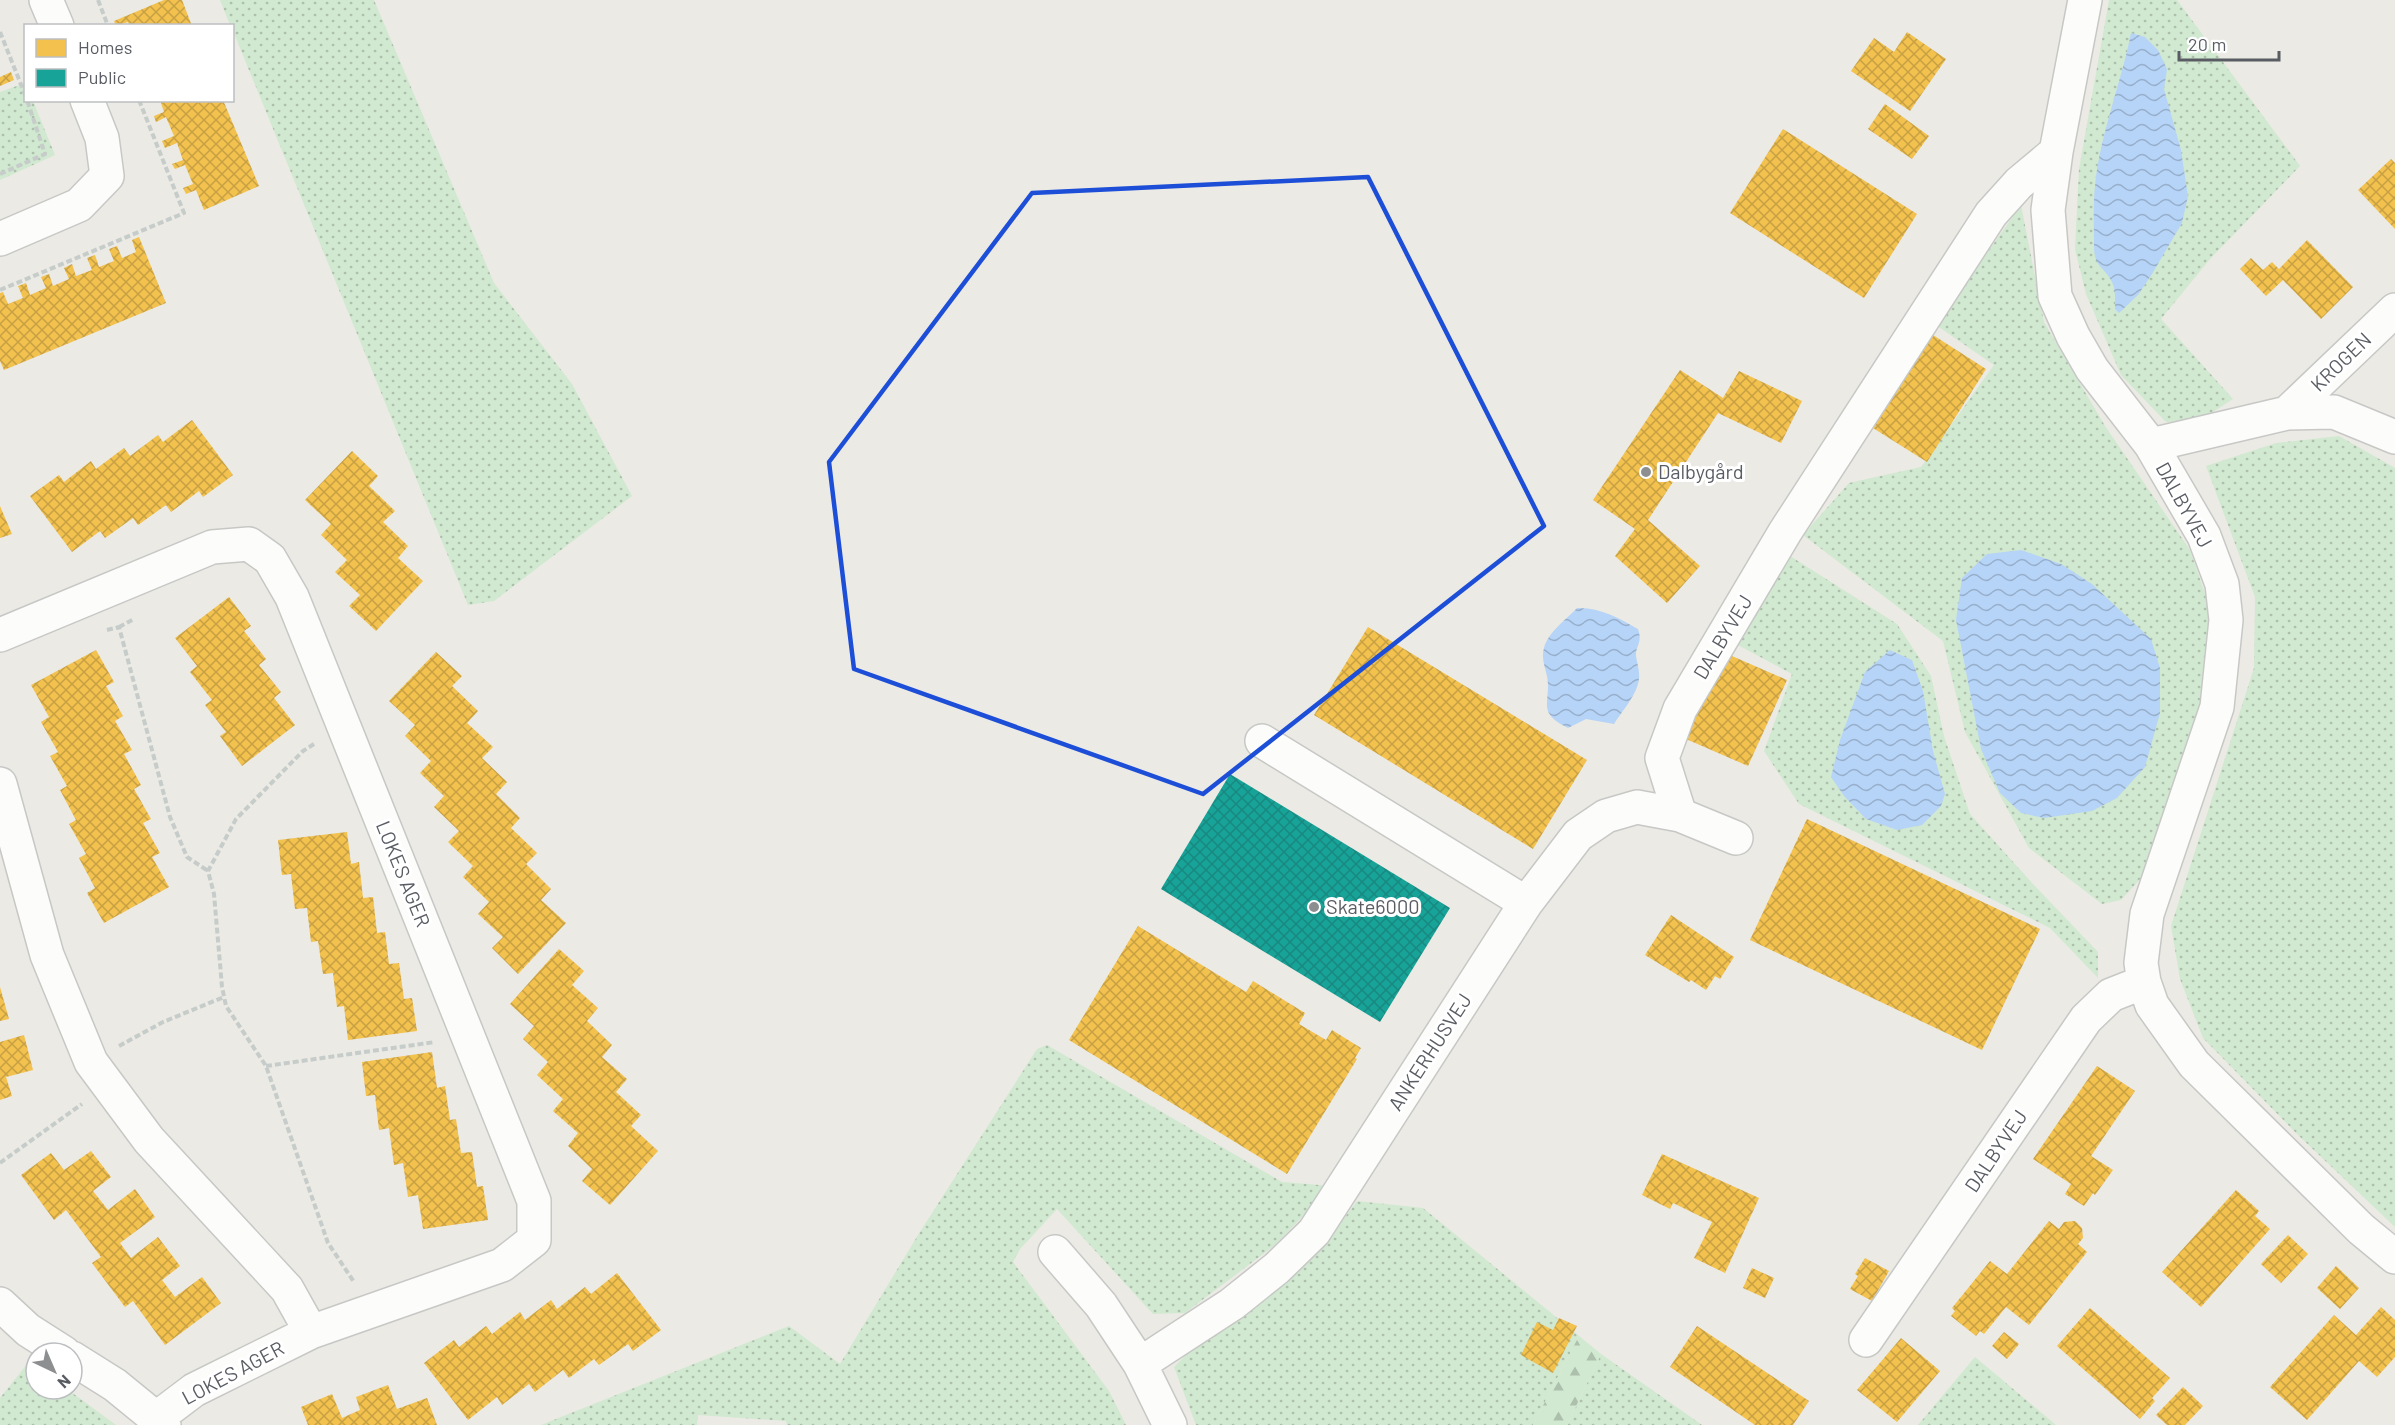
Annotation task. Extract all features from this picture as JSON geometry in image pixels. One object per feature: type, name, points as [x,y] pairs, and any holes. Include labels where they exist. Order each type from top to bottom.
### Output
[{"type":"street","points":[[46,0],[56,24]]},
{"type":"street","name":"DALBYVEJ","points":[[2085,0],[2056,152],[2048,210],[2055,296],[2073,336],[2092,369],[2151,445],[2204,536],[2222,584],[2226,620],[2217,707],[2147,914],[2140,963],[2144,982],[2152,1005],[2194,1064],[2361,1229],[2395,1257]]},
{"type":"street","points":[[0,239],[79,205],[107,176],[102,138],[88,102]]},
{"type":"street","name":"DALBYVEJ","points":[[1680,815],[1662,758],[1680,709],[1785,532],[1991,214],[2019,183],[2056,152]]},
{"type":"street","name":"KROGEN","points":[[2288,413],[2395,310]]},
{"type":"street","name":"KROGEN","points":[[2151,445],[2288,413],[2334,412],[2395,437]]},
{"type":"street","name":"LOKES AGER","points":[[0,635],[212,547],[249,544],[270,559],[292,597],[534,1202],[534,1240],[502,1265],[310,1332],[194,1390],[160,1421]]},
{"type":"street","points":[[1262,741],[1526,903]]},
{"type":"street","points":[[0,784],[47,955],[99,1074],[149,1140],[287,1289],[310,1332]]},
{"type":"street","name":"ANKERHUSVEJ","points":[[1140,1364],[1232,1304],[1277,1268],[1314,1232],[1526,903],[1578,835],[1606,816],[1637,807],[1680,815],[1736,838]]},
{"type":"street","name":"DALBYVEJ","points":[[1866,1340],[2085,1019],[2111,995],[2144,982]]},
{"type":"street","points":[[1055,1252],[1101,1305],[1140,1364],[1170,1425]]},
{"type":"street","points":[[0,1304],[28,1330],[45,1341]]},
{"type":"street","points":[[84,1366],[115,1385],[160,1421]]},
{"type":"path","points":[[98,0],[107,24]]},
{"type":"path","points":[[0,32],[24,94]]},
{"type":"path","points":[[0,174],[45,154],[27,102]]},
{"type":"path","points":[[99,632],[119,627],[170,817],[187,857],[208,871],[214,894],[226,1006],[266,1066],[327,1243],[373,1310]]},
{"type":"path","points":[[208,871],[236,819],[303,752],[343,725]]},
{"type":"path","points":[[0,1163],[99,1074],[163,1022],[224,997]]},
{"type":"path","points":[[266,1066],[468,1038]]},
{"type":"highlighted area","points":[[1368,177],[1544,526],[1203,794],[854,669],[829,462],[1032,193]]},
{"type":"green space","points":[[220,0],[374,0],[494,283],[572,384],[632,496],[494,601],[468,605],[234,33],[234,24],[230,24]]},
{"type":"green space","points":[[2109,0],[2177,0],[2300,166],[2210,259],[2161,319],[2233,399],[2199,421],[2166,422],[2121,375],[2086,294],[2075,249],[2079,169]]},
{"type":"green space","points":[[24,83],[24,102],[33,102],[55,155],[0,180],[0,92]]},
{"type":"green space","points":[[2021,205],[2044,322],[2105,426],[2190,550],[2212,614],[2212,677],[2175,795],[2142,877],[2121,900],[2102,904],[2029,848],[1965,732],[1943,641],[1803,535],[1849,483],[1921,467],[1994,365],[1936,325]]},
{"type":"green space","points":[[2339,436],[2395,468],[2395,1227],[2297,1134],[2203,1038],[2180,979],[2171,926],[2254,668],[2255,597],[2206,466],[2276,443]]},
{"type":"green space","points":[[1790,556],[1897,624],[1931,676],[1944,736],[1970,814],[2098,952],[2098,978],[2050,928],[1799,804],[1764,751],[1792,674],[1736,644]]},
{"type":"green space","points":[[1047,1045],[1282,1182],[1332,1186],[1275,1245],[1185,1313],[1153,1314],[1057,1209],[1020,1249],[1013,1262],[1109,1391],[1126,1425],[787,1425],[786,1421],[698,1415],[697,1425],[541,1425],[789,1326],[840,1364],[918,1235],[1037,1049]]},
{"type":"green space","points":[[1357,1201],[1423,1208],[1579,1336],[1533,1425],[1196,1425],[1174,1367],[1196,1345],[1256,1307],[1323,1247]]},
{"type":"green space","points":[[1579,1336],[1601,1354],[1567,1425],[1533,1425]]},
{"type":"green space","points":[[1601,1354],[1702,1425],[1567,1425]]},
{"type":"green space","points":[[1975,1357],[2056,1425],[1918,1425]]},
{"type":"green space","points":[[24,1368],[24,1401],[83,1401],[116,1425],[0,1425],[0,1398]]},
{"type":"water","points":[[2131,33],[2145,37],[2158,50],[2167,69],[2164,89],[2181,150],[2188,196],[2182,223],[2152,274],[2138,295],[2119,313],[2115,309],[2115,292],[2112,282],[2098,263],[2094,253],[2094,201],[2101,147]]},
{"type":"water","points":[[2021,550],[2061,564],[2092,584],[2151,639],[2160,668],[2160,713],[2145,767],[2117,798],[2092,811],[2044,818],[2021,813],[2000,793],[1981,749],[1956,620],[1962,578],[1987,554]]},
{"type":"water","points":[[1577,608],[1601,611],[1638,629],[1640,638],[1636,656],[1639,673],[1638,685],[1614,724],[1586,719],[1568,728],[1552,717],[1548,711],[1544,648],[1553,631]]},
{"type":"water","points":[[1890,650],[1912,660],[1923,691],[1933,751],[1945,794],[1941,806],[1922,825],[1897,830],[1866,819],[1844,796],[1831,777],[1840,740],[1865,672]]},
{"type":"building: Homes","points":[[164,0],[182,0],[191,24],[128,24],[128,22],[115,24],[114,21]]},
{"type":"building: Homes","points":[[1907,32],[1946,59],[1910,111],[1851,71],[1874,38],[1894,52]]},
{"type":"building: Homes","points":[[11,72],[14,80],[0,86],[0,77]]},
{"type":"building: Homes","points":[[161,102],[224,102],[259,186],[204,210],[196,190],[186,194],[183,188],[193,184],[185,165],[175,169],[172,164],[183,160],[177,143],[165,148],[162,141],[174,136],[166,117],[156,122],[154,116],[164,112]]},
{"type":"building: Homes","points":[[1885,104],[1929,136],[1912,159],[1868,129]]},
{"type":"building: Homes","points":[[1783,129],[1917,214],[1864,298],[1730,213]]},
{"type":"building: Homes","points":[[2391,159],[2395,163],[2395,229],[2358,190]]},
{"type":"building: Homes","points":[[139,237],[166,303],[4,370],[0,361],[0,293],[3,292],[8,304],[23,298],[18,286],[26,283],[30,295],[46,288],[41,277],[49,274],[53,286],[69,279],[64,268],[72,264],[76,276],[92,270],[87,258],[95,255],[99,267],[114,261],[109,249],[117,246],[122,258],[136,252],[132,240]]},
{"type":"building: Homes","points":[[2307,240],[2353,287],[2321,319],[2283,280],[2266,296],[2240,269],[2251,258],[2263,270],[2272,262],[2279,269]]},
{"type":"building: Homes","points":[[1933,335],[1986,369],[1927,462],[1873,428]]},
{"type":"building: Homes","name":"Dalbygård","points":[[1680,370],[1723,398],[1739,371],[1802,401],[1781,443],[1718,413],[1648,520],[1700,566],[1667,603],[1615,556],[1635,529],[1593,500]]},
{"type":"building: Homes","points":[[192,420],[233,475],[203,497],[199,491],[171,512],[166,505],[138,525],[133,518],[105,538],[100,531],[72,552],[30,496],[59,475],[64,482],[91,461],[96,469],[124,448],[130,456],[158,435],[163,442]]},
{"type":"building: Homes","points":[[352,451],[378,476],[369,486],[395,511],[383,522],[408,546],[398,558],[423,581],[376,631],[349,606],[360,595],[335,572],[347,560],[321,535],[331,524],[305,500]]},
{"type":"building: Homes","points":[[0,506],[12,534],[0,538]]},
{"type":"building: Homes","points":[[229,597],[251,626],[244,631],[266,659],[259,665],[281,692],[274,698],[295,725],[242,766],[220,736],[226,732],[205,705],[212,700],[190,672],[197,666],[175,638]]},
{"type":"building: Homes","points":[[1368,627],[1587,760],[1533,849],[1314,715]]},
{"type":"building: Homes","points":[[96,650],[114,682],[106,686],[123,716],[115,721],[132,750],[124,754],[141,785],[134,789],[151,819],[143,823],[160,853],[152,857],[169,887],[104,923],[87,893],[95,888],[79,858],[86,854],[69,824],[76,820],[60,790],[67,786],[50,756],[58,752],[41,722],[49,717],[31,685]]},
{"type":"building: Homes","points":[[436,652],[462,676],[452,686],[478,711],[467,723],[493,747],[482,758],[507,782],[496,794],[520,818],[511,828],[537,853],[526,864],[551,889],[541,900],[566,923],[518,974],[492,948],[503,937],[478,914],[489,902],[463,877],[473,866],[448,842],[459,831],[434,807],[444,796],[420,773],[431,761],[405,736],[415,725],[389,701]]},
{"type":"building: Homes","points":[[1725,653],[1787,680],[1748,766],[1686,739]]},
{"type":"building: Homes","points":[[1807,819],[2040,929],[1982,1050],[1750,940]]},
{"type":"building: Homes","points":[[347,832],[351,864],[359,862],[363,898],[373,897],[377,933],[385,932],[389,964],[399,963],[404,999],[412,998],[417,1031],[348,1040],[344,1006],[337,1007],[333,973],[323,974],[318,941],[311,942],[307,908],[295,909],[291,874],[282,875],[278,840]]},
{"type":"building: Homes","points":[[1671,915],[1734,957],[1720,979],[1715,976],[1706,990],[1645,955]]},
{"type":"building: Homes","points":[[1138,926],[1246,992],[1253,981],[1305,1013],[1299,1024],[1326,1040],[1332,1030],[1361,1048],[1355,1058],[1357,1059],[1287,1174],[1069,1040]]},
{"type":"building: Homes","points":[[559,949],[584,971],[572,985],[598,1008],[587,1021],[612,1045],[602,1057],[627,1079],[616,1092],[641,1115],[631,1126],[658,1151],[610,1205],[582,1181],[592,1169],[568,1146],[578,1133],[553,1111],[563,1099],[537,1075],[548,1062],[523,1039],[534,1026],[510,1004]]},
{"type":"building: Homes","points":[[0,987],[9,1019],[0,1021]]},
{"type":"building: Homes","points":[[24,1035],[33,1070],[6,1077],[12,1096],[0,1100],[0,1042]]},
{"type":"building: Homes","points":[[432,1052],[437,1088],[445,1086],[450,1120],[456,1119],[461,1153],[472,1152],[477,1187],[483,1186],[488,1220],[423,1229],[418,1195],[408,1197],[403,1163],[394,1165],[389,1128],[379,1130],[375,1095],[366,1096],[362,1062]]},
{"type":"building: Homes","points":[[2097,1066],[2135,1091],[2091,1156],[2113,1170],[2084,1206],[2065,1194],[2071,1184],[2033,1159]]},
{"type":"building: Homes","points":[[91,1151],[111,1177],[93,1191],[108,1210],[135,1189],[155,1217],[120,1243],[131,1258],[158,1237],[180,1266],[162,1280],[175,1297],[202,1277],[221,1303],[165,1345],[133,1301],[125,1307],[92,1263],[101,1257],[66,1210],[54,1220],[21,1175],[51,1153],[64,1170]]},
{"type":"building: Homes","points":[[1662,1154],[1759,1198],[1725,1273],[1694,1258],[1712,1222],[1673,1203],[1670,1209],[1642,1195]]},
{"type":"building: Homes","points":[[2236,1190],[2259,1211],[2255,1216],[2270,1229],[2201,1307],[2162,1272]]},
{"type":"building: Homes","points":[[2049,1221],[2059,1229],[2064,1222],[2075,1221],[2082,1228],[2083,1238],[2078,1244],[2087,1252],[2029,1325],[2006,1307],[1984,1334],[1980,1331],[1976,1336],[1951,1316],[1955,1311],[1952,1308],[1990,1261],[2007,1274]]},
{"type":"building: Homes","points":[[2288,1235],[2308,1254],[2281,1283],[2261,1264]]},
{"type":"building: Homes","points":[[1865,1258],[1889,1271],[1872,1301],[1850,1289],[1858,1276],[1855,1274]]},
{"type":"building: Homes","points":[[2336,1266],[2359,1288],[2340,1309],[2317,1288]]},
{"type":"building: Homes","points":[[1752,1268],[1774,1278],[1765,1298],[1743,1288]]},
{"type":"building: Homes","points":[[617,1273],[661,1330],[633,1351],[628,1344],[599,1365],[594,1359],[569,1378],[563,1370],[535,1392],[529,1384],[502,1405],[497,1397],[468,1420],[424,1363],[454,1340],[459,1347],[486,1326],[492,1334],[520,1312],[525,1320],[551,1300],[557,1309],[585,1287],[591,1294]]},
{"type":"building: Homes","points":[[2381,1307],[2395,1320],[2395,1357],[2377,1377],[2359,1361],[2307,1420],[2270,1387],[2334,1315],[2356,1335]]},
{"type":"building: Homes","points":[[2090,1308],[2170,1378],[2152,1398],[2155,1401],[2140,1419],[2057,1346]]},
{"type":"building: Homes","points":[[1559,1318],[1577,1326],[1553,1373],[1521,1355],[1537,1322],[1553,1330]]},
{"type":"building: Homes","points":[[1697,1326],[1809,1401],[1793,1425],[1755,1425],[1670,1367]]},
{"type":"building: Homes","points":[[2004,1332],[2019,1344],[2007,1359],[1992,1346]]},
{"type":"building: Homes","points":[[1901,1338],[1940,1371],[1897,1422],[1857,1390]]},
{"type":"building: Homes","points":[[388,1385],[397,1409],[427,1398],[437,1425],[308,1425],[301,1407],[332,1394],[342,1418],[360,1410],[356,1397]]},
{"type":"building: Homes","points":[[2183,1387],[2203,1406],[2185,1425],[2167,1425],[2156,1415]]},
{"type":"building: Public","points":[[1230,774],[1450,908],[1380,1022],[1161,889]]},
{"type":"place","name":"Dalbygård","points":[[1646,472]]},
{"type":"place","name":"Skate6000","points":[[1314,907]]}]
